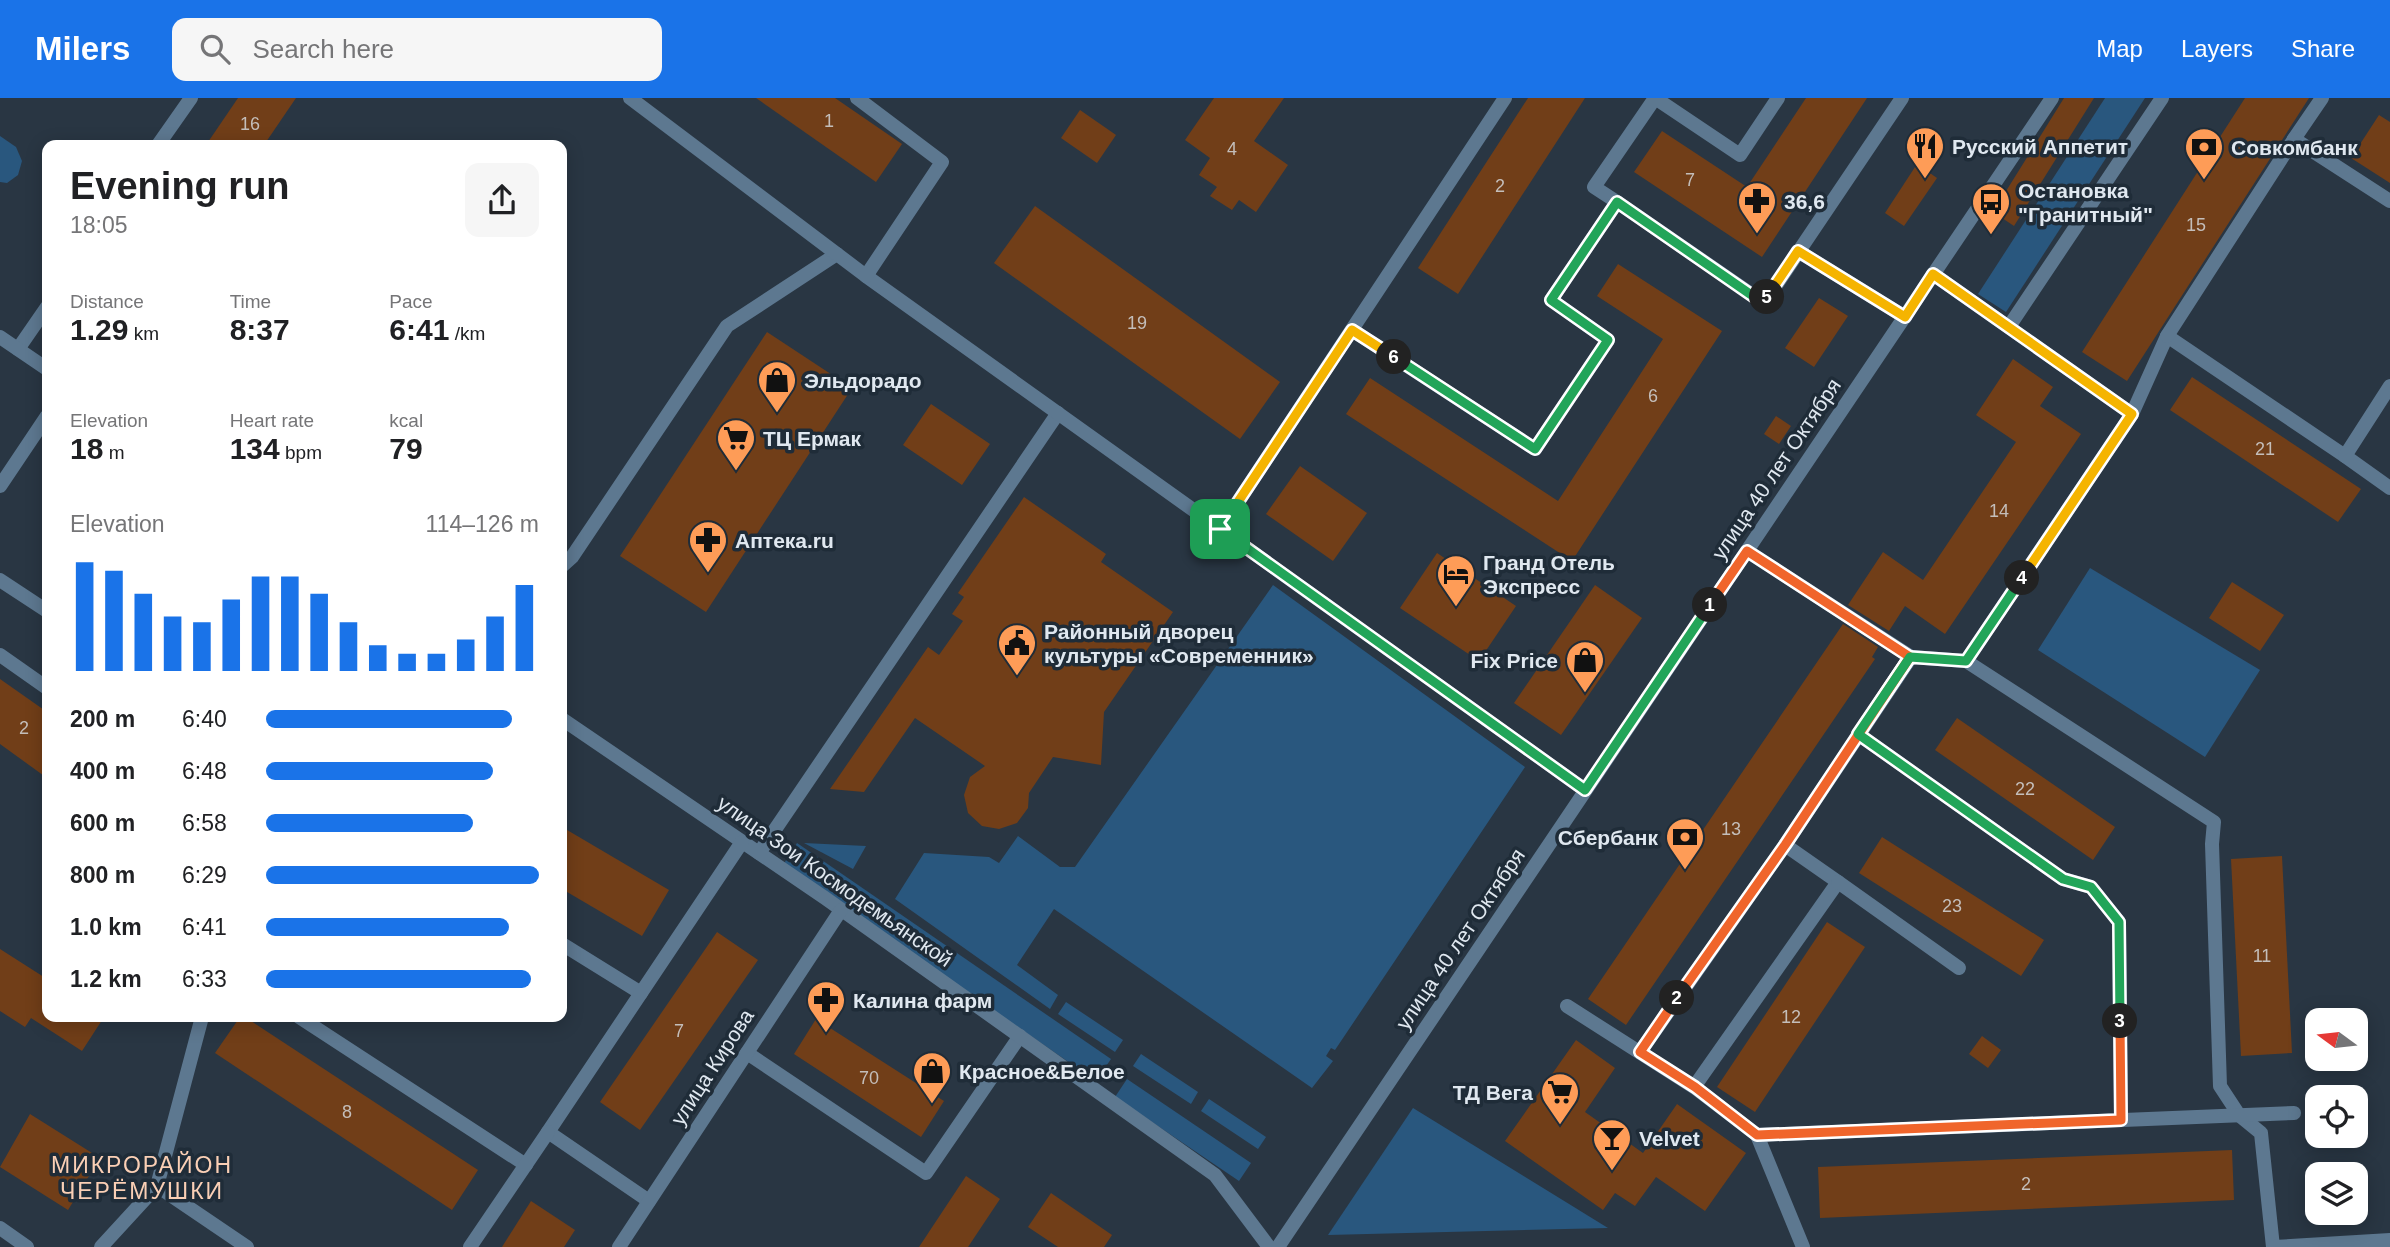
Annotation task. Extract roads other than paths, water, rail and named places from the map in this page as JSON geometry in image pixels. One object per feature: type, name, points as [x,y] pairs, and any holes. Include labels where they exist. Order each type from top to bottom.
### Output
[{"type":"street","points":[[162,140],[191,98]]},
{"type":"street","points":[[631,98],[866,276],[1585,790]]},
{"type":"street","points":[[857,98],[942,162],[866,276]]},
{"type":"street","points":[[1220,529],[1505,98]]},
{"type":"street","points":[[1778,98],[1740,155],[1655,98],[1594,187],[1763,303],[1902,98]]},
{"type":"street","name":"улица 40 лет Октября","points":[[1278,1247],[2052,98]]},
{"type":"street","points":[[2010,326],[2162,98]]},
{"type":"street","points":[[1966,661],[2132,414],[2167,336],[2322,98]]},
{"type":"street","points":[[2294,139],[2390,201]]},
{"type":"street","points":[[1352,330],[1535,449],[1608,340],[1551,300],[1617,202]]},
{"type":"street","points":[[1798,251],[1905,317]]},
{"type":"street","points":[[567,562],[727,326],[837,254]]},
{"type":"street","points":[[1933,274],[2132,414]]},
{"type":"street","points":[[18,349],[42,314]]},
{"type":"street","points":[[2167,336],[2390,488]]},
{"type":"street","points":[[0,337],[42,366]]},
{"type":"street","points":[[2345,456],[2390,386]]},
{"type":"street","points":[[759,853],[1058,413]]},
{"type":"street","points":[[0,486],[5,470],[42,422]]},
{"type":"street","points":[[1747,551],[1910,657],[1966,661],[2214,822],[2212,844],[2220,1086],[2239,1115],[2261,1133],[2274,1247],[2359,1244],[2390,1240]]},
{"type":"street","points":[[0,580],[42,608]]},
{"type":"street","points":[[0,655],[42,684]]},
{"type":"street","points":[[1640,1052],[1785,845],[1910,657]]},
{"type":"street","name":"улица Зои Космодемьянской","points":[[567,722],[842,910],[1215,1175],[1269,1247]]},
{"type":"street","points":[[1858,734],[2063,879],[2091,887],[2119,922],[2121,1120]]},
{"type":"street","points":[[470,1247],[742,842]]},
{"type":"street","points":[[1785,845],[1959,968]]},
{"type":"street","points":[[1695,1087],[1838,882]]},
{"type":"street","name":"улица Кирова","points":[[619,1247],[842,910]]},
{"type":"street","points":[[567,947],[641,993]]},
{"type":"street","points":[[1567,1006],[1695,1087],[1757,1135],[1803,1247]]},
{"type":"street","points":[[101,1247],[157,1186],[201,1022]]},
{"type":"street","points":[[307,1022],[526,1165]]},
{"type":"street","points":[[747,1053],[926,1173],[1020,1036]]},
{"type":"street","points":[[1757,1135],[2294,1113]]},
{"type":"street","points":[[548,1132],[649,1201]]},
{"type":"street","points":[[157,1186],[247,1247]]},
{"type":"street","points":[[0,1228],[27,1247]]},
{"type":"place","name":"Русский Аппетит","points":[[1925,180]]},
{"type":"place","name":"Совкомбанк","points":[[2204,181]]},
{"type":"place","name":"36,6","points":[[1757,235]]},
{"type":"place","name":"Остановка \"Гранитный\"","points":[[1991,236]]},
{"type":"place","name":"Эльдорадо","points":[[777,414]]},
{"type":"place","name":"ТЦ Ермак","points":[[736,472]]},
{"type":"place","name":"Аптека.ru","points":[[708,574]]},
{"type":"place","name":"Гранд Отель Экспресс","points":[[1456,608]]},
{"type":"place","name":"Районный дворец культуры «Современник»","points":[[1017,677]]},
{"type":"place","name":"Fix Price","points":[[1585,694]]},
{"type":"place","name":"Сбербанк","points":[[1685,871]]},
{"type":"place","name":"Калина фарм","points":[[826,1034]]},
{"type":"place","name":"Красное&Белое","points":[[932,1105]]},
{"type":"place","name":"ТД Вега","points":[[1560,1126]]},
{"type":"place","name":"Velvet","points":[[1612,1172]]},
{"type":"district","name":"МИКРОРАЙОН ЧЕРЁМУШКИ","points":[[142,1178]]}]
